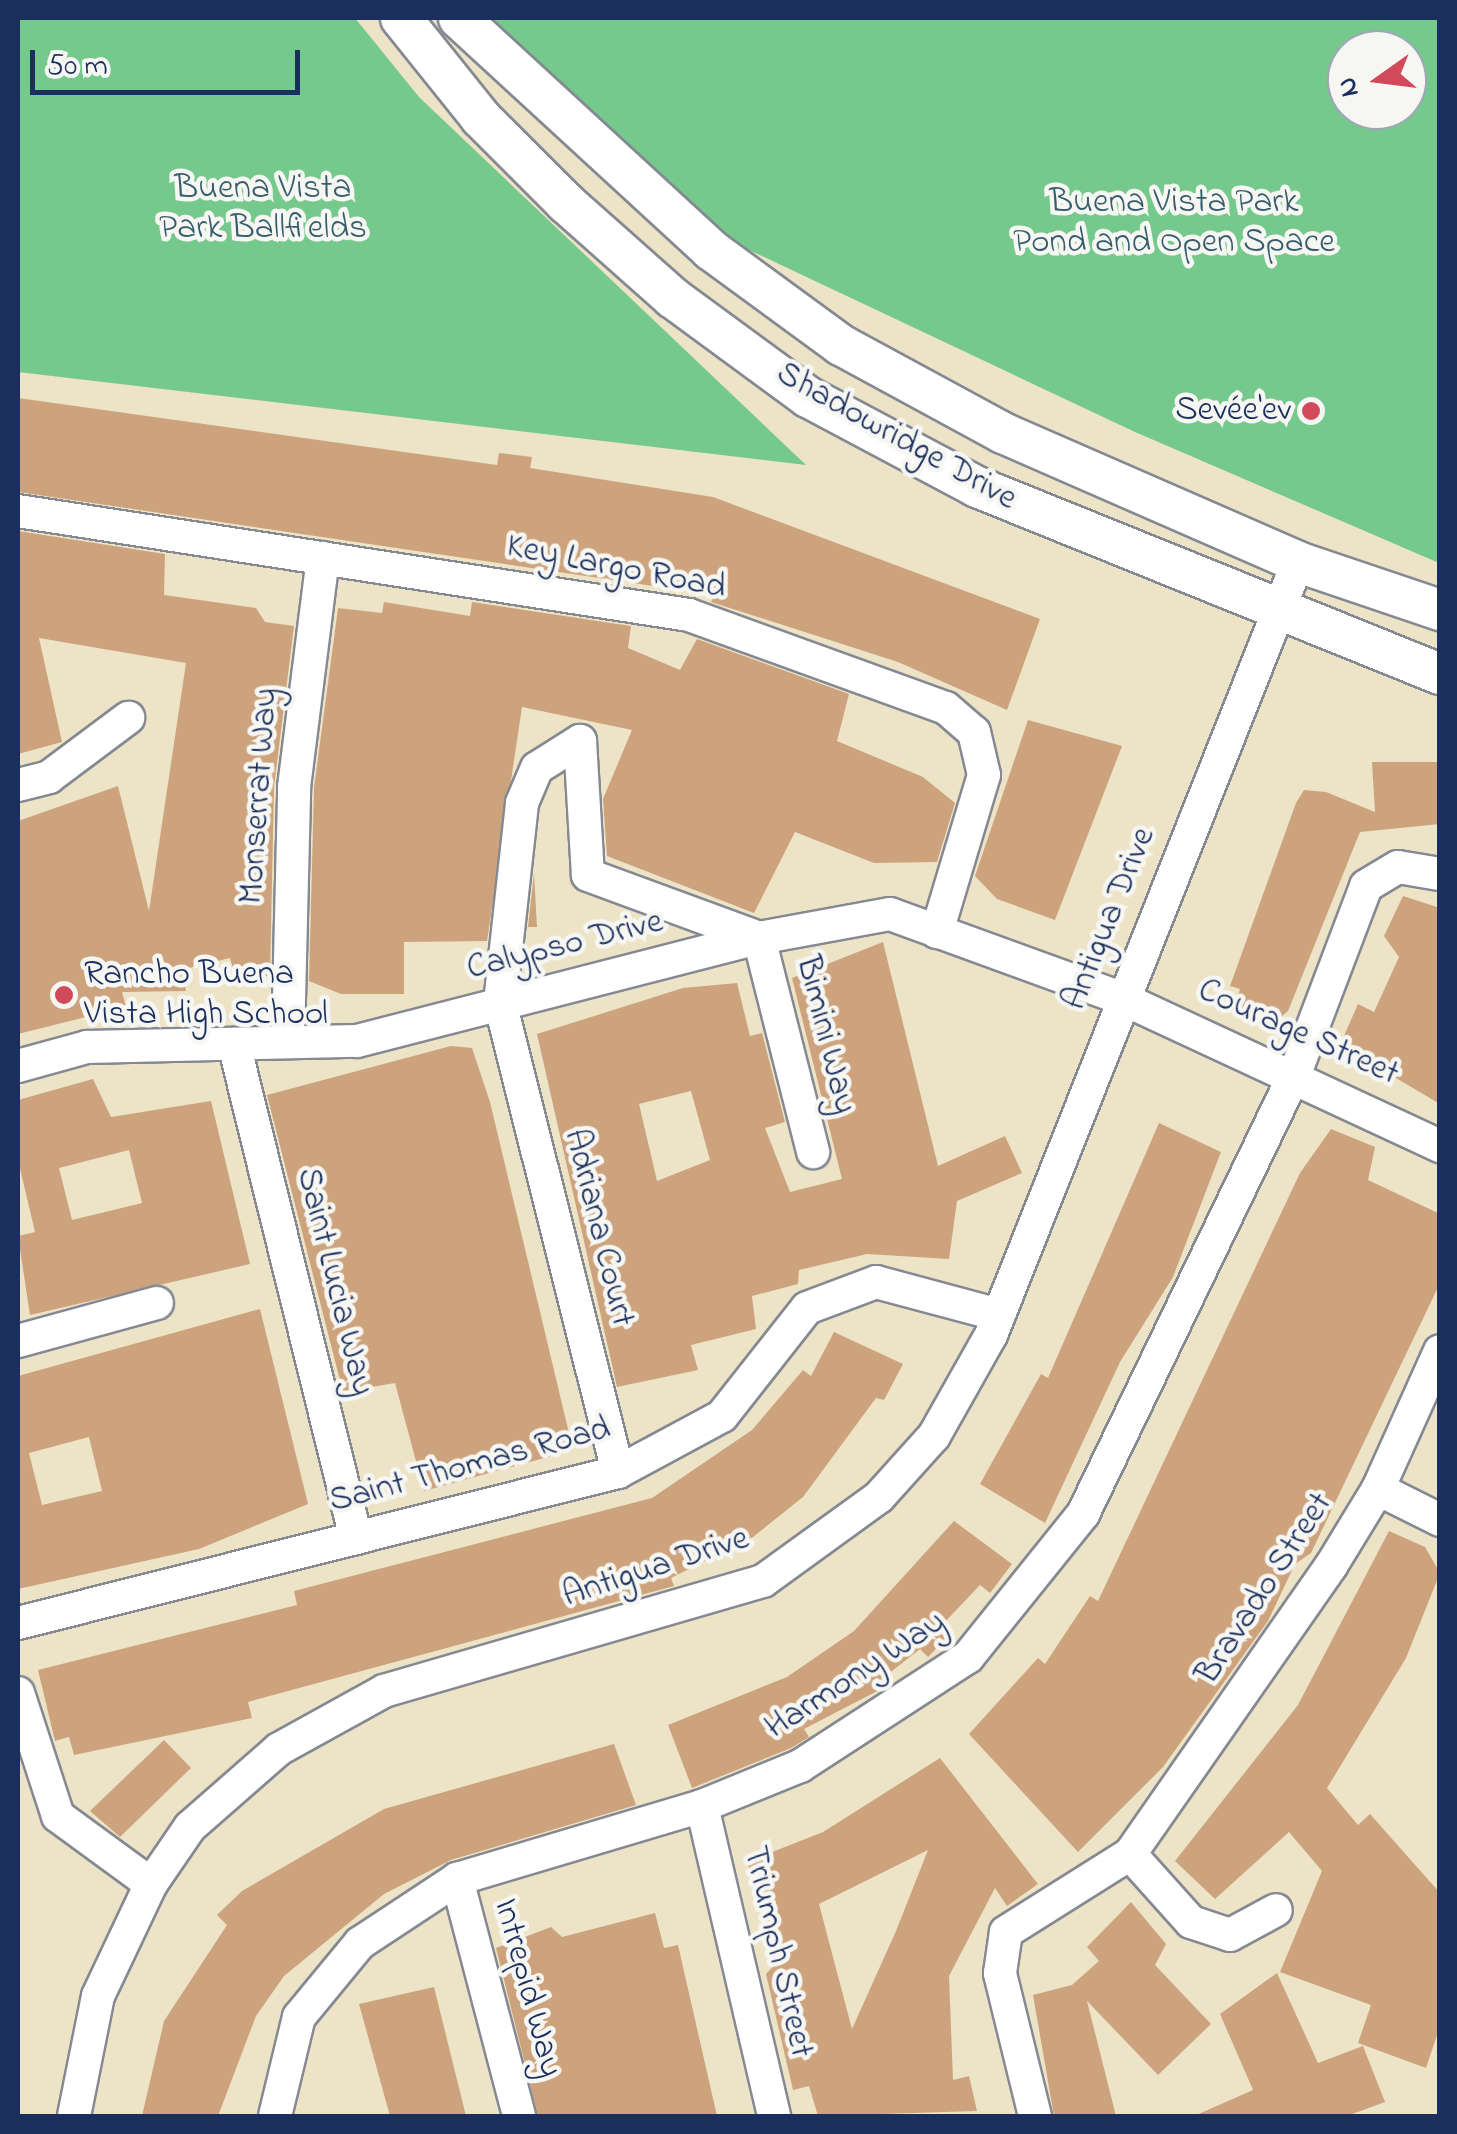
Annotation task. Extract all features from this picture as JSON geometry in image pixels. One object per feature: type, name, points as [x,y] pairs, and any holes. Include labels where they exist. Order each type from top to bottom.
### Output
[{"type":"street","name":"Shadowridge Drive","points":[[402,18],[481,118],[566,203],[673,298],[808,397],[977,488],[1276,614],[1440,674]]},
{"type":"street","name":"Shadowridge Drive","points":[[459,18],[711,250],[841,345],[1002,433],[1298,562],[1440,610]]},
{"type":"street","name":"Key Largo Road","points":[[18,510],[689,614],[946,708],[974,732],[984,775],[936,932]]},
{"type":"street","name":"Monserrat Way","points":[[288,1040],[294,787],[323,558]]},
{"type":"street","name":"Antigua Drive","points":[[74,2116],[98,1996],[150,1884],[190,1827],[279,1749],[384,1692],[763,1582],[879,1497],[934,1436],[999,1315],[1120,998],[1298,562]]},
{"type":"street","points":[[18,785],[49,777],[128,718]]},
{"type":"street","points":[[500,1003],[522,803],[537,768],[580,742],[588,875],[759,938]]},
{"type":"street","name":"Harmony Way","points":[[275,2116],[299,2018],[360,1943],[457,1879],[702,1806],[800,1766],[968,1657],[1083,1514],[1294,1076],[1366,886],[1398,867],[1440,874]]},
{"type":"street","name":"Calypso Drive","points":[[18,1066],[86,1047],[358,1041],[759,938],[890,914],[1120,998]]},
{"type":"street","name":"Bimini Way","points":[[759,938],[813,1152]]},
{"type":"street","name":"Courage Street","points":[[1120,998],[1440,1146]]},
{"type":"street","name":"Adriana Court","points":[[500,1003],[618,1472]]},
{"type":"street","name":"Saint Lucia Way","points":[[234,1044],[356,1538]]},
{"type":"street","name":"Saint Thomas Road","points":[[18,1623],[618,1472],[722,1416],[806,1308],[876,1282],[999,1315]]},
{"type":"street","points":[[18,1341],[157,1304]]},
{"type":"street","name":"Bravado Street","points":[[1035,2116],[1000,1973],[1006,1932],[1130,1854],[1378,1489],[1440,1352]]},
{"type":"street","points":[[1378,1489],[1440,1520]]},
{"type":"street","points":[[18,1693],[58,1816],[150,1884]]},
{"type":"street","name":"Triumph Street","points":[[702,1806],[774,2116]]},
{"type":"street","points":[[1130,1854],[1191,1922],[1230,1935],[1276,1910]]},
{"type":"street","name":"Intrepid Way","points":[[457,1879],[519,2116]]},
{"type":"green space","name":"Buena Vista Park Ballfields","points":[[18,18],[355,18],[419,97],[806,465],[18,372]]},
{"type":"green space","name":"Buena Vista Park Pond and Open Space","points":[[480,18],[1439,18],[1439,563],[1135,432],[624,191]]},
{"type":"building","points":[[18,398],[497,465],[499,453],[532,457],[530,468],[713,497],[1040,619],[1007,710],[898,662],[711,602],[714,595],[18,492]]},
{"type":"building","points":[[18,531],[165,554],[164,595],[256,608],[265,622],[294,626],[274,787],[270,976],[235,976],[230,958],[181,970],[186,991],[122,992],[126,1007],[18,1034],[18,821],[118,786],[149,911],[186,663],[39,638],[62,742],[18,754]]},
{"type":"building","points":[[384,602],[470,616],[472,602],[631,626],[628,648],[680,670],[697,639],[849,694],[837,741],[923,777],[955,803],[937,862],[874,863],[795,832],[754,913],[607,856],[603,799],[632,730],[522,707],[487,941],[404,942],[404,994],[341,994],[309,981],[314,788],[338,608],[382,613]]},
{"type":"building","points":[[1028,720],[1122,746],[1055,920],[997,899],[975,876]]},
{"type":"building","points":[[1372,762],[1440,762],[1440,824],[1360,832],[1288,1011],[1276,1021],[1235,1006],[1240,989],[1230,986],[1296,803],[1304,790],[1326,792],[1375,812]]},
{"type":"building","points":[[534,874],[537,927],[528,927]]},
{"type":"building","points":[[1403,896],[1440,908],[1440,1104],[1340,1045],[1358,1004],[1374,1012],[1399,957],[1384,936]]},
{"type":"building","points":[[883,942],[938,1166],[1005,1136],[1022,1173],[957,1201],[949,1259],[867,1254],[799,1270],[798,1284],[752,1296],[756,1329],[691,1345],[698,1370],[617,1387],[537,1034],[683,988],[737,983],[750,1036],[762,1033],[785,1122],[765,1128],[790,1192],[842,1179],[792,978]],"holes":[[[691,1091],[710,1160],[657,1181],[639,1104]]]},
{"type":"building","points":[[451,1046],[472,1048],[490,1102],[573,1450],[424,1491],[395,1383],[343,1392],[267,1095]]},
{"type":"building","points":[[93,1079],[111,1117],[211,1101],[250,1264],[30,1315],[18,1236],[35,1232],[18,1160],[18,1100]],"holes":[[[129,1150],[142,1203],[72,1220],[59,1168]]]},
{"type":"building","points":[[1159,1123],[1221,1152],[1173,1277],[1120,1362],[1045,1523],[980,1484],[1041,1374],[1048,1378]]},
{"type":"building","points":[[1331,1129],[1375,1147],[1368,1180],[1440,1214],[1440,1283],[1311,1553],[1295,1564],[1268,1621],[1163,1767],[1078,1852],[969,1734],[1038,1658],[1045,1664],[1090,1596],[1098,1601],[1300,1173]]},
{"type":"building","points":[[260,1309],[308,1504],[199,1549],[18,1589],[18,1376]],"holes":[[[89,1437],[102,1491],[42,1505],[29,1453]]]},
{"type":"building","points":[[834,1332],[903,1364],[884,1400],[876,1398],[803,1497],[753,1537],[671,1578],[674,1586],[248,1702],[252,1718],[74,1755],[69,1737],[55,1741],[38,1670],[297,1605],[294,1591],[652,1498],[752,1430],[803,1370],[811,1376]]},
{"type":"building","points":[[954,1521],[1012,1564],[990,1593],[980,1585],[944,1623],[953,1631],[928,1657],[920,1649],[878,1682],[883,1688],[804,1729],[809,1737],[791,1748],[692,1788],[668,1725],[787,1677],[854,1631]]},
{"type":"building","points":[[1389,1531],[1425,1547],[1440,1573],[1406,1658],[1327,1788],[1358,1825],[1370,1814],[1440,1893],[1440,2026],[1426,2068],[1358,2043],[1371,2005],[1280,1972],[1322,1871],[1289,1832],[1215,1899],[1175,1861],[1298,1705]]},
{"type":"building","points":[[164,1740],[191,1768],[120,1837],[90,1811]]},
{"type":"building","points":[[614,1744],[636,1805],[451,1860],[384,1894],[284,1976],[256,2016],[218,2116],[142,2116],[164,2021],[227,1925],[217,1915],[242,1891],[384,1809]]},
{"type":"building","points":[[940,1758],[1038,1884],[1007,1906],[995,1888],[949,1976],[953,2080],[969,2076],[977,2111],[818,2116],[809,2086],[793,2090],[766,1974],[779,1960],[747,1862],[823,1832]],"holes":[[[928,1850],[852,2029],[819,1904]]]},
{"type":"building","points":[[1131,1902],[1166,1944],[1155,1965],[1211,2024],[1158,2075],[1087,2001],[1116,2116],[1054,2116],[1033,1995],[1072,1985],[1099,1961],[1087,1947]]},
{"type":"building","points":[[655,1913],[664,1948],[678,1945],[717,2116],[538,2116],[496,1948],[551,1927],[562,1937]]},
{"type":"building","points":[[1277,1973],[1318,2063],[1363,2046],[1385,2102],[1347,2116],[1194,2116],[1253,2090],[1220,2014]]},
{"type":"building","points":[[434,1987],[466,2116],[390,2116],[359,2004]]},
{"type":"place","name":"Sevée'ev","points":[[1311,411]]},
{"type":"place","name":"Rancho Buena Vista High School","points":[[64,995]]}]
